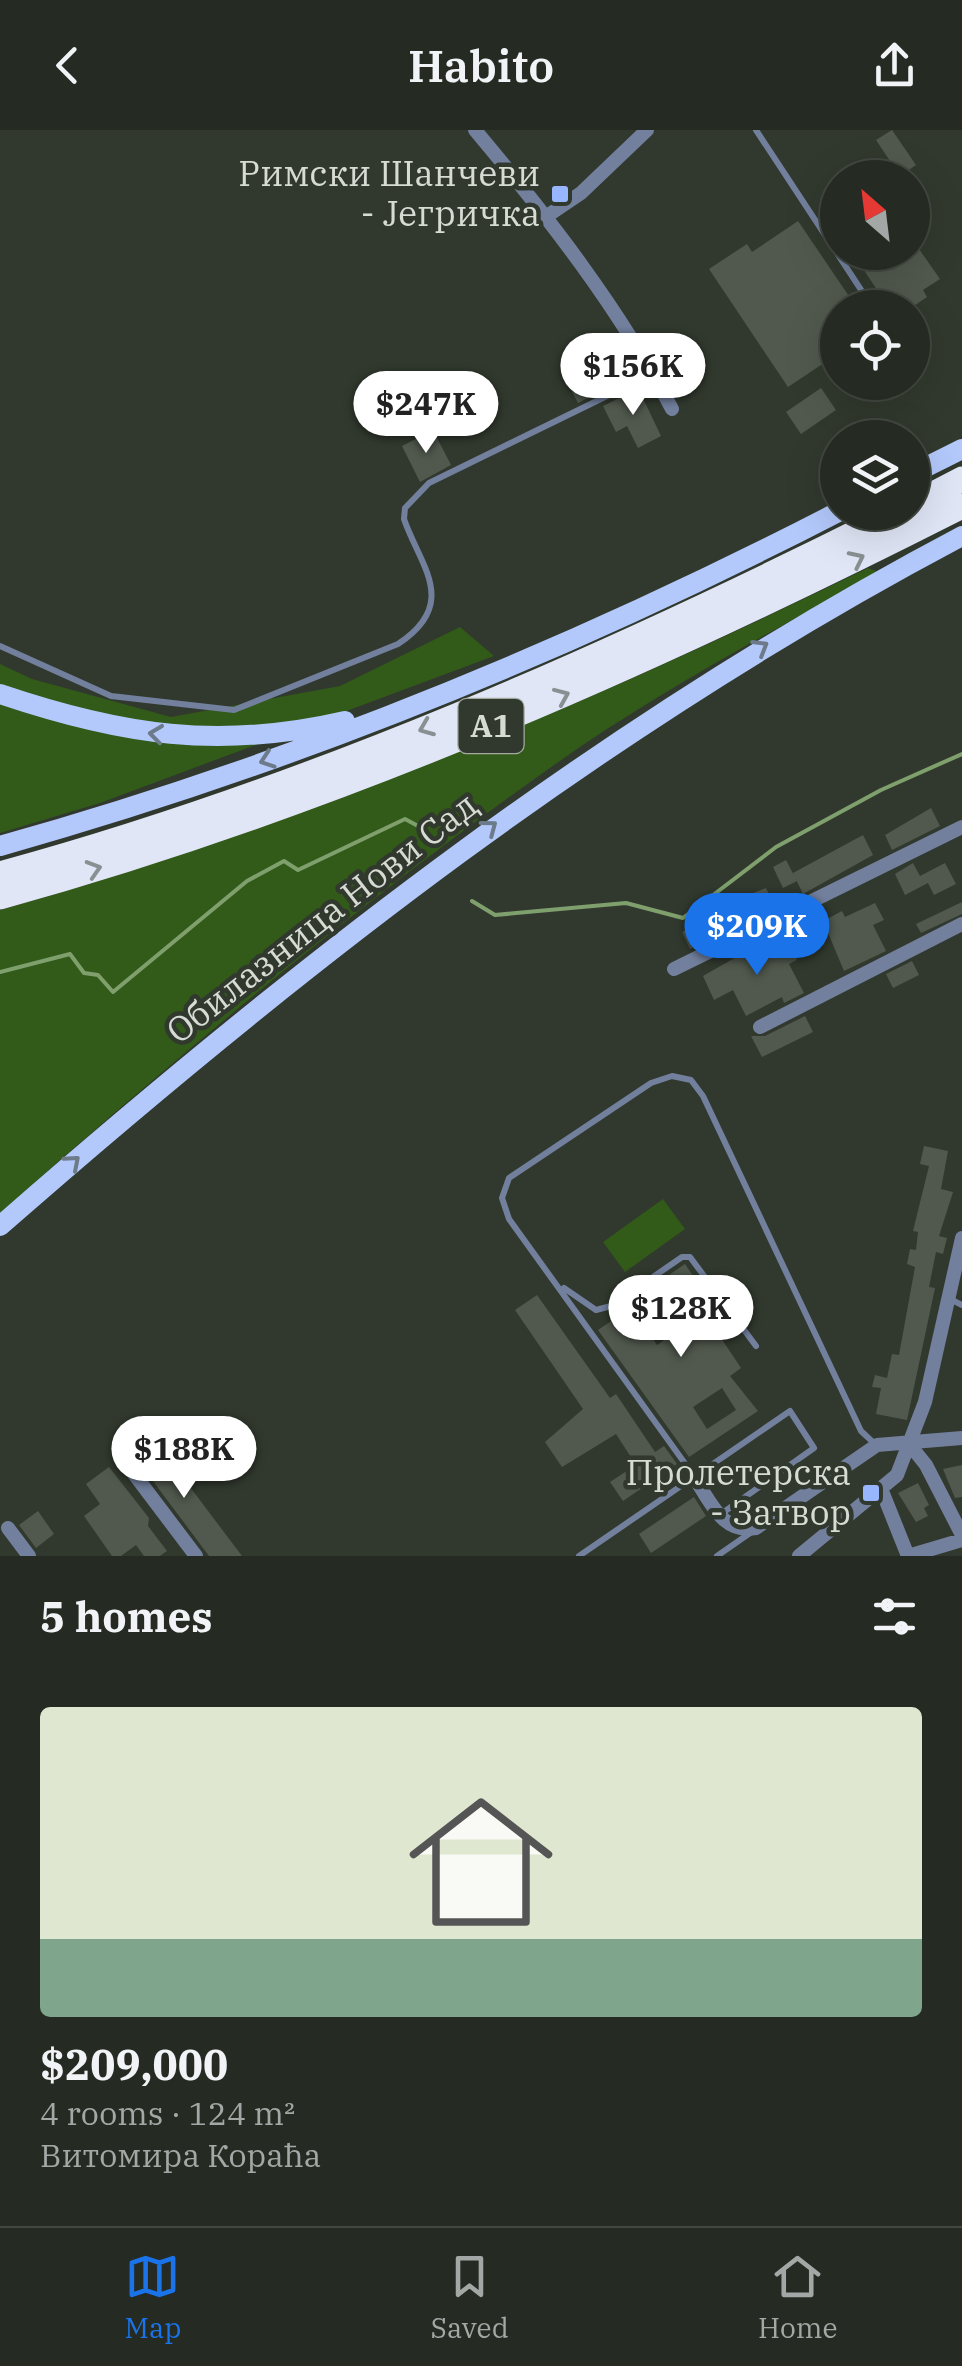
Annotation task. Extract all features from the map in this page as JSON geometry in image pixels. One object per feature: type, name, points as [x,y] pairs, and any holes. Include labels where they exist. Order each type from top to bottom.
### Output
[{"type":"highway","points":[[930,495],[962,479]]},
{"type":"highway","name":"A1","points":[[0,897],[136,856],[434,749],[734,619],[962,506]]},
{"type":"highway","name":"A1","points":[[0,874],[128,835],[400,738],[657,629],[860,530]]},
{"type":"main road","points":[[930,465],[962,448]]},
{"type":"main road","points":[[0,846],[186,788],[424,701],[712,576],[820,521]]},
{"type":"main road","name":"Обилазница Нови Сад","points":[[0,1226],[220,1036],[510,812],[756,650],[962,536]]},
{"type":"main road","points":[[0,694],[104,726],[202,738],[305,730],[424,701]]},
{"type":"street","points":[[475,130],[548,216],[653,373],[672,409]]},
{"type":"street","points":[[548,216],[580,193],[647,130]]},
{"type":"street","points":[[674,969],[962,827]]},
{"type":"street","points":[[760,1027],[962,924]]},
{"type":"street","points":[[799,1556],[897,1475],[955,1301],[962,1238]]},
{"type":"street","points":[[694,1477],[726,1524],[741,1531],[756,1528],[877,1445],[962,1438]]},
{"type":"street","points":[[882,1491],[908,1556],[962,1538],[932,1474],[910,1445]]},
{"type":"street","points":[[119,1454],[196,1556]]},
{"type":"street","points":[[8,1528],[29,1556]]},
{"type":"lane","points":[[756,130],[861,290]]},
{"type":"lane","points":[[0,646],[111,696],[234,710],[398,644],[420,625],[431,587],[425,558],[404,519],[415,494],[429,483],[653,373]]},
{"type":"lane","points":[[694,1477],[509,1220],[502,1198],[509,1178],[651,1083],[672,1076],[691,1080],[703,1096],[861,1431],[877,1445]]},
{"type":"lane","points":[[549,1272],[576,1300],[596,1310],[611,1306],[682,1257],[690,1258],[756,1346]]},
{"type":"lane","points":[[579,1556],[790,1411],[814,1448],[720,1515]]},
{"type":"lane","points":[[717,1556],[756,1528]]},
{"type":"green space","points":[[868,568],[879,572],[627,716],[476,821],[268,984],[0,1213],[0,910],[112,877],[333,801],[550,714]]},
{"type":"green space","points":[[460,627],[494,656],[100,803],[0,833],[0,664],[32,679],[171,717],[340,686]]},
{"type":"green space","points":[[663,1199],[685,1229],[625,1272],[603,1242]]},
{"type":"building","points":[[892,130],[913,160],[889,160],[876,140]]},
{"type":"building","points":[[798,221],[820,253],[820,270],[831,270],[845,290],[820,290],[820,366],[788,387],[709,269],[747,244],[752,252]]},
{"type":"building","points":[[930,265],[940,279],[923,290],[877,290],[864,270],[930,270]]},
{"type":"building","points":[[619,343],[631,368],[624,371],[627,378],[578,403],[562,373]]},
{"type":"building","points":[[820,389],[820,400],[829,400],[836,410],[801,434],[786,412]]},
{"type":"building","points":[[634,391],[640,392],[661,436],[638,448],[627,426],[616,432],[603,406]]},
{"type":"building","points":[[433,430],[451,465],[420,482],[402,446]]},
{"type":"building","points":[[931,808],[940,826],[892,850],[885,835]]},
{"type":"building","points":[[863,835],[873,855],[803,894],[793,873]]},
{"type":"building","points":[[786,860],[797,881],[783,888],[773,867]]},
{"type":"building","points":[[913,863],[920,876],[945,863],[956,884],[934,895],[928,883],[905,895],[895,874]]},
{"type":"building","points":[[766,888],[775,907],[736,927],[725,904]]},
{"type":"building","points":[[962,902],[962,914],[921,933],[916,924]]},
{"type":"building","points":[[875,903],[884,920],[873,925],[886,951],[844,971],[823,921],[842,911],[845,917]]},
{"type":"building","points":[[704,921],[712,938],[690,949],[682,932]]},
{"type":"building","points":[[788,940],[797,960],[789,964],[804,993],[784,1003],[782,997],[746,1016],[733,990],[714,1000],[703,976],[759,944],[763,952]]},
{"type":"building","points":[[912,961],[919,975],[893,988],[886,974]]},
{"type":"building","points":[[805,1016],[813,1032],[762,1057],[751,1036],[765,1036]]},
{"type":"building","points":[[924,1146],[948,1151],[941,1189],[953,1192],[939,1236],[947,1238],[943,1254],[936,1252],[929,1287],[935,1288],[907,1420],[876,1414],[881,1388],[872,1387],[875,1375],[887,1378],[892,1354],[899,1355],[915,1267],[907,1264],[910,1249],[916,1250],[918,1232],[913,1231],[929,1166],[920,1164]]},
{"type":"building","points":[[685,1264],[729,1328],[719,1335],[741,1368],[730,1376],[758,1411],[689,1457],[598,1330],[632,1307],[629,1302]],"holes":[[[675,1296],[692,1321],[657,1345],[640,1320]],[[722,1388],[736,1410],[707,1429],[693,1407]]]},
{"type":"building","points":[[537,1295],[610,1398],[616,1394],[655,1452],[664,1446],[677,1464],[623,1501],[610,1482],[636,1465],[616,1434],[562,1467],[545,1442],[583,1409],[515,1310]]},
{"type":"building","points":[[148,1435],[242,1556],[209,1556],[129,1449]]},
{"type":"building","points":[[962,1465],[962,1497],[955,1498],[943,1469]]},
{"type":"building","points":[[109,1467],[149,1518],[148,1526],[167,1551],[160,1556],[144,1556],[136,1545],[121,1556],[112,1556],[84,1516],[100,1504],[86,1484]]},
{"type":"building","points":[[918,1483],[929,1505],[924,1508],[928,1516],[916,1522],[898,1493]]},
{"type":"building","points":[[694,1497],[706,1516],[651,1553],[639,1534]]},
{"type":"building","points":[[38,1511],[54,1534],[36,1548],[19,1525]]},
{"type":"waterway","points":[[472,901],[495,915],[626,903],[683,918],[776,847],[881,790],[962,754]]},
{"type":"waterway","points":[[0,972],[70,954],[84,973],[98,975],[113,992],[247,881],[284,861],[298,870],[405,819],[418,826]]},
{"type":"place","name":"Римски Шанчеви - Јегричка","points":[[560,194]]},
{"type":"place","name":"Пролетерска - Затвор","points":[[871,1493]]}]
